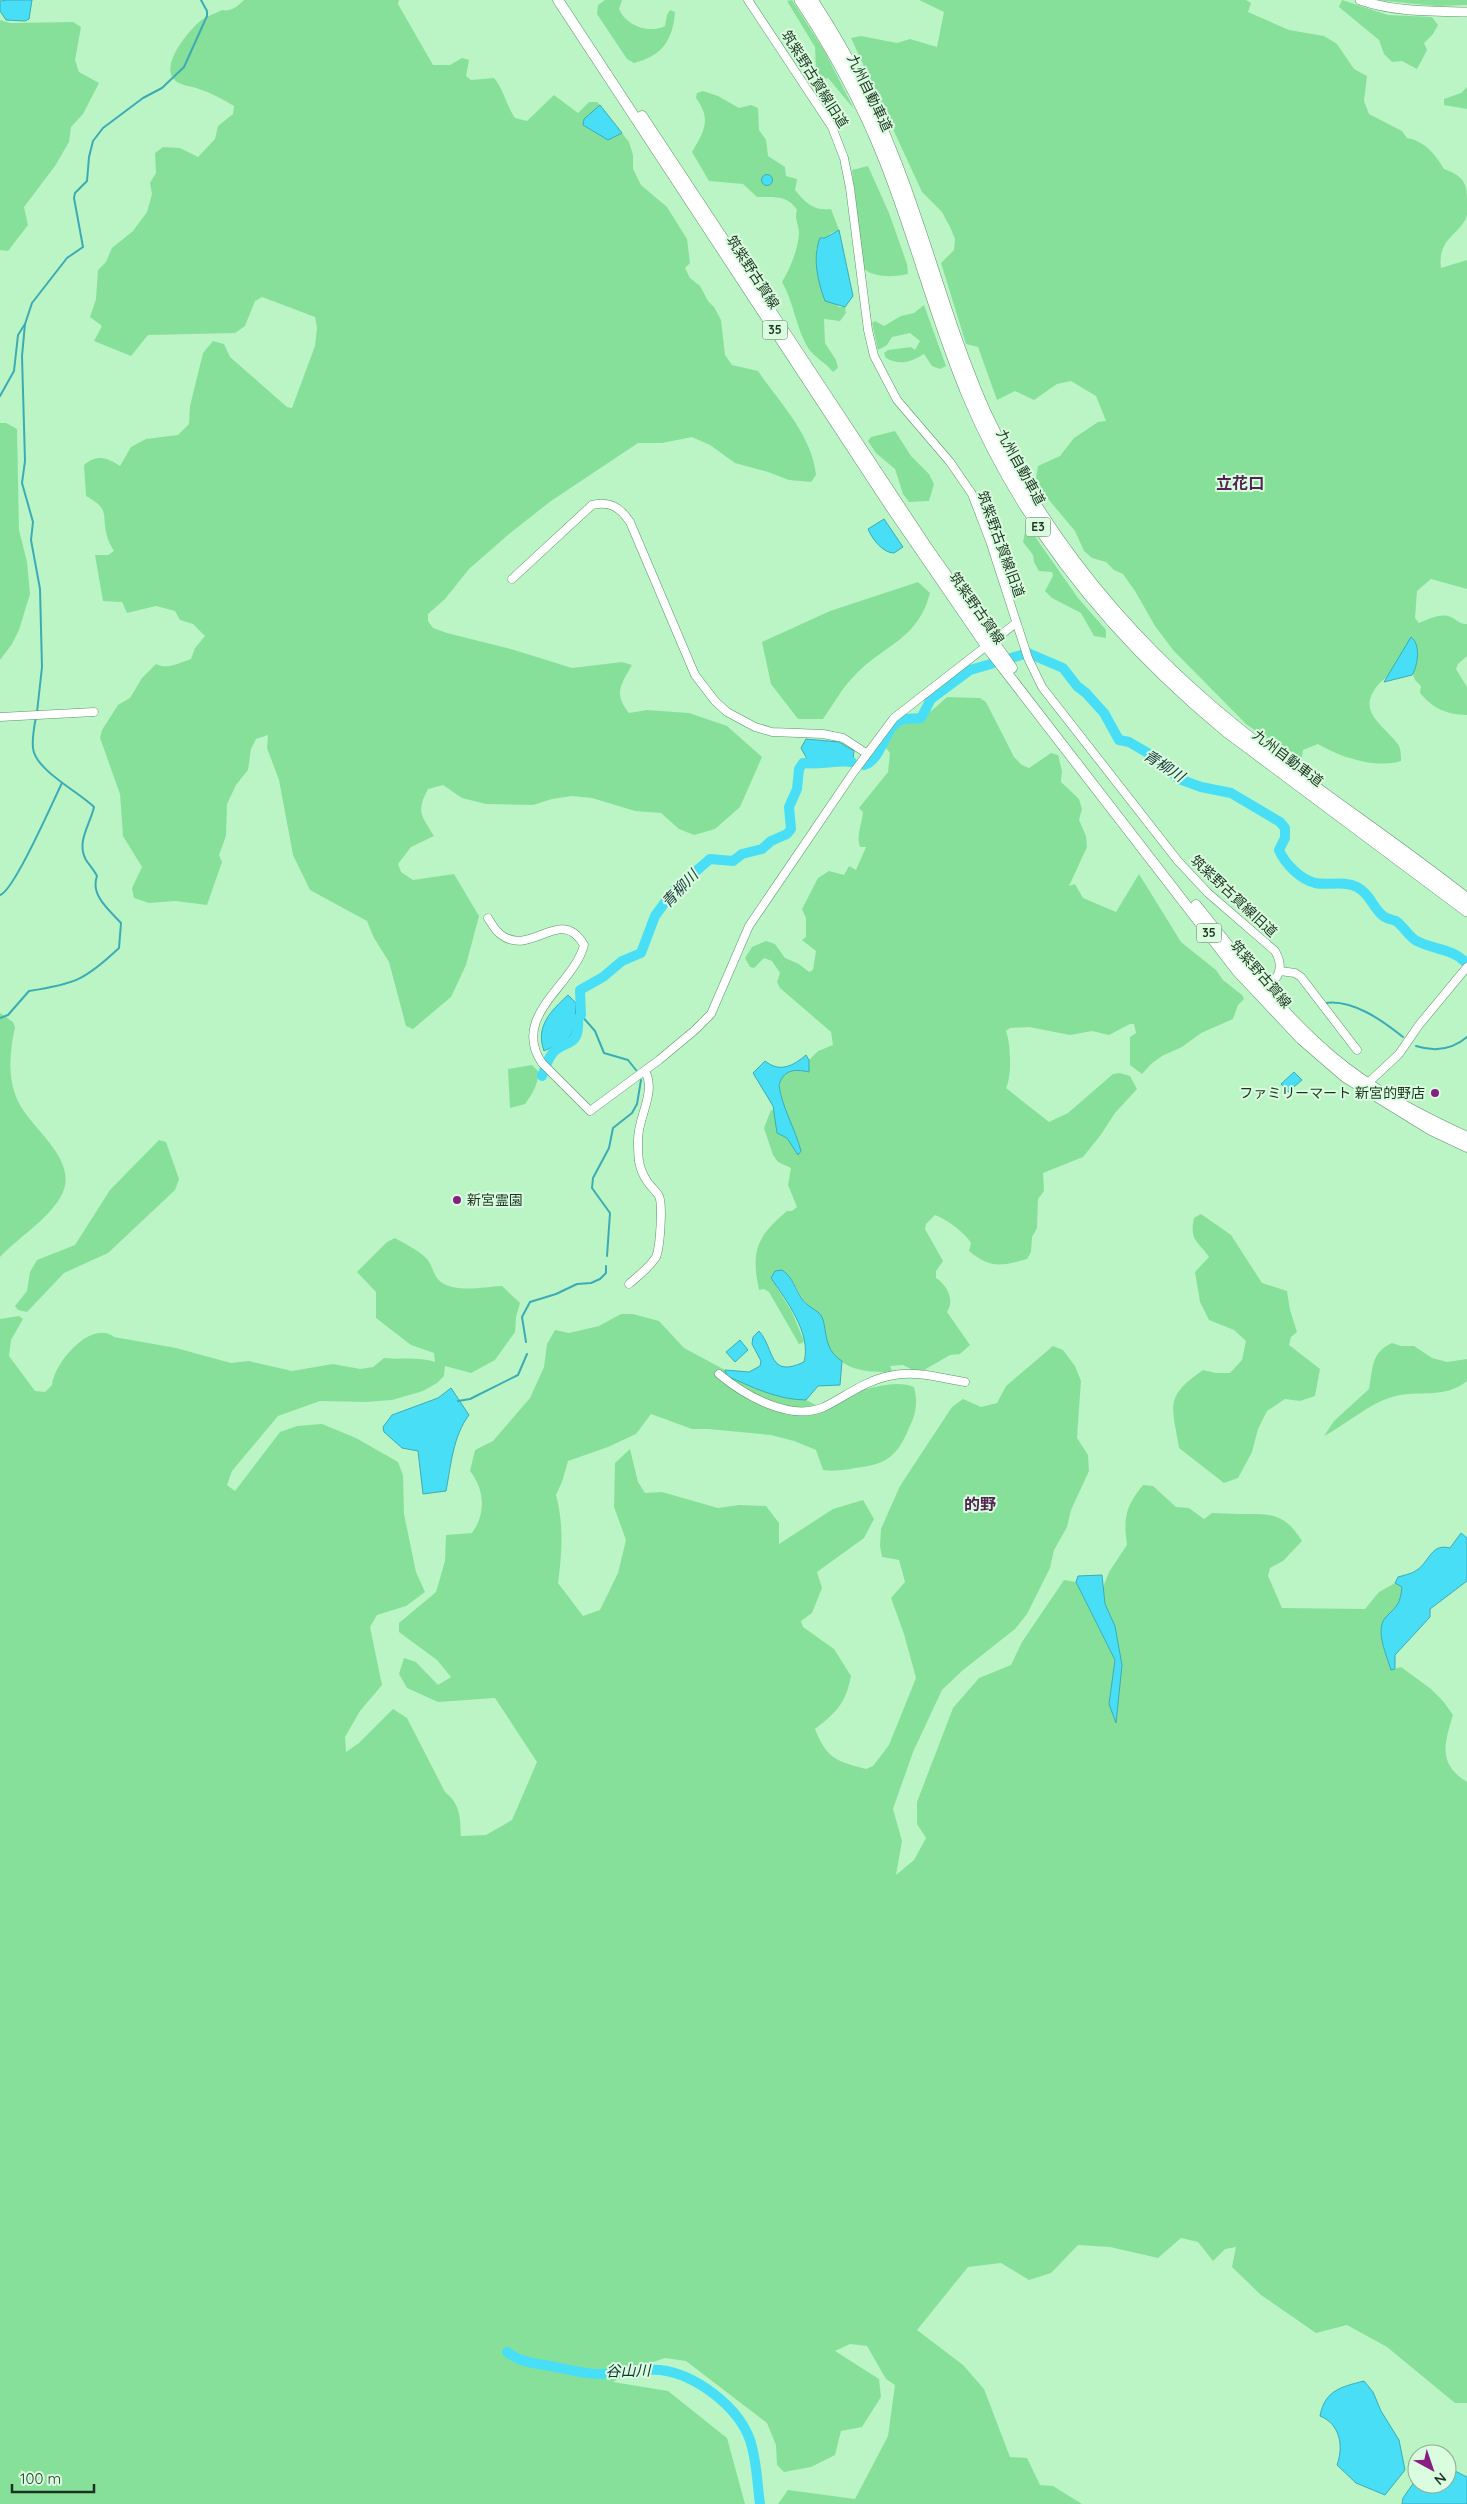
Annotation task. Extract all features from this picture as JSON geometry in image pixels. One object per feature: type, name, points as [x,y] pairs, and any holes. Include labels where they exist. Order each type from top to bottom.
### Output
[{"type":"highway","name":"九州自動車道","points":[[800,0],[844,71],[883,156],[941,326],[982,426],[1028,512],[1066,567],[1123,636],[1191,702],[1226,731],[1467,911]]},
{"type":"highway","name":"九州自動車道","points":[[812,0],[852,67],[894,158],[953,329],[985,412],[1038,508],[1076,565],[1131,630],[1204,699],[1248,736],[1467,899]]},
{"type":"main road","name":"筑紫野古賀線","points":[[558,0],[885,498],[989,644],[1262,992],[1301,1039],[1345,1077],[1431,1130],[1467,1147]]},
{"type":"main road","name":"筑紫野古賀線","points":[[566,0],[989,644]]},
{"type":"main road","points":[[1360,0],[1388,8],[1467,12]]},
{"type":"main road","name":"筑紫野古賀線","points":[[1262,992],[1330,1055],[1368,1083],[1408,1108],[1467,1137]]},
{"type":"street","name":"筑紫野古賀線旧道","points":[[748,0],[832,127],[844,158],[850,188],[868,330],[874,356],[897,400],[950,462],[972,494],[1036,677],[1052,702],[1134,806],[1208,893],[1275,951],[1279,958],[1280,971]]},
{"type":"street","points":[[512,579],[592,505],[605,503],[613,505],[623,512],[630,522],[695,675],[714,702],[727,712],[755,727],[772,732],[823,734],[843,738],[866,753]]},
{"type":"street","points":[[488,918],[500,934],[510,939],[523,941],[543,935],[556,928],[569,928],[578,935],[584,945],[581,957],[573,970],[546,1001],[536,1020],[534,1040],[538,1057],[542,1063],[590,1111],[695,1030],[711,1014],[749,926],[866,753],[894,718],[1016,623]]},
{"type":"street","points":[[0,717],[94,712]]},
{"type":"street","points":[[1368,1083],[1399,1054],[1419,1025],[1465,969]]},
{"type":"street","points":[[1262,992],[1277,979],[1280,971],[1295,973],[1301,977],[1357,1050]]},
{"type":"street","points":[[629,1284],[650,1265],[657,1255],[659,1245],[661,1204],[659,1196],[641,1172],[638,1162],[638,1124],[648,1096],[645,1070]]},
{"type":"street","points":[[719,1374],[733,1386],[769,1403],[797,1412],[822,1408],[869,1382],[891,1376],[923,1374],[965,1382]]},
{"type":"green space","points":[[244,0],[399,0],[398,4],[433,65],[450,65],[462,58],[469,60],[466,76],[471,80],[494,78],[515,118],[527,121],[554,95],[578,113],[589,102],[597,102],[600,105],[593,111],[608,140],[622,133],[629,142],[633,155],[633,169],[641,185],[667,207],[687,239],[690,263],[685,268],[690,278],[700,286],[721,320],[725,355],[732,365],[758,371],[802,433],[813,460],[816,475],[811,482],[789,480],[735,463],[710,445],[692,437],[662,443],[638,443],[551,501],[509,534],[469,569],[445,599],[428,614],[428,621],[433,628],[572,668],[622,662],[632,665],[620,689],[621,700],[629,713],[647,710],[689,713],[727,726],[762,757],[740,807],[715,829],[694,835],[679,829],[661,813],[635,811],[592,798],[572,796],[552,799],[533,805],[486,804],[462,798],[443,785],[428,789],[421,808],[423,818],[434,836],[411,847],[398,864],[401,872],[413,880],[454,874],[479,916],[466,965],[451,997],[413,1029],[406,1026],[389,962],[374,938],[367,921],[310,890],[293,855],[279,780],[267,748],[268,735],[256,739],[251,749],[248,770],[236,785],[227,804],[226,836],[219,855],[222,862],[207,905],[175,901],[149,903],[134,898],[132,888],[142,867],[123,836],[120,794],[100,738],[102,730],[118,705],[130,698],[142,678],[156,664],[169,666],[191,659],[195,648],[205,636],[193,624],[180,620],[175,611],[156,606],[127,613],[122,602],[103,601],[95,555],[108,555],[114,551],[107,538],[102,509],[86,496],[84,465],[93,459],[102,458],[111,460],[120,466],[131,447],[146,439],[178,435],[189,424],[190,406],[203,353],[213,341],[224,344],[230,357],[287,407],[292,408],[315,346],[317,328],[315,317],[262,297],[255,301],[245,326],[235,333],[148,335],[131,356],[94,341],[102,326],[90,317],[96,299],[98,270],[106,262],[112,248],[133,231],[147,212],[152,194],[150,183],[156,173],[155,153],[163,147],[180,148],[198,157],[215,139],[218,126],[233,114],[234,106],[226,101],[177,82],[172,76],[170,69],[172,60],[181,43],[200,21],[222,10],[234,8]]},
{"type":"green space","points":[[605,0],[622,0],[619,9],[622,15],[632,24],[645,29],[665,26],[670,10],[675,12],[669,39],[659,51],[644,60],[634,63],[627,59],[597,14],[598,5]]},
{"type":"green space","points":[[792,0],[825,52],[854,109],[828,78],[820,81],[816,70],[815,47],[787,1]]},
{"type":"green space","points":[[919,0],[1246,0],[1251,3],[1248,12],[1289,30],[1324,36],[1337,44],[1354,69],[1367,76],[1364,101],[1369,114],[1402,131],[1407,138],[1425,145],[1444,169],[1459,176],[1466,188],[1467,215],[1443,249],[1441,268],[1467,260],[1467,589],[1431,579],[1417,591],[1415,618],[1419,623],[1437,617],[1448,616],[1467,624],[1467,656],[1458,664],[1456,669],[1467,687],[1467,715],[1446,712],[1435,707],[1420,693],[1421,686],[1415,680],[1412,672],[1395,674],[1383,680],[1375,689],[1370,698],[1370,706],[1376,720],[1399,746],[1401,761],[1380,764],[1369,763],[1347,757],[1318,744],[1303,750],[1301,763],[1246,724],[1173,650],[1155,626],[1123,574],[1114,570],[1106,562],[1092,558],[1084,551],[1075,531],[1049,500],[1036,479],[1038,466],[1060,456],[1074,438],[1098,422],[1106,421],[1096,396],[1071,381],[1057,384],[1034,400],[1015,391],[997,400],[978,347],[966,344],[941,263],[954,250],[955,239],[942,212],[922,192],[851,38],[861,36],[897,43],[910,39],[937,47],[944,12]]},
{"type":"green space","points":[[1342,0],[1388,15],[1432,17],[1438,25],[1433,34],[1424,43],[1427,50],[1417,69],[1402,61],[1392,62],[1384,54],[1379,40],[1339,7]]},
{"type":"green space","points":[[1376,0],[1467,0],[1467,5],[1436,6]]},
{"type":"green space","points":[[0,20],[10,23],[73,22],[81,27],[75,60],[79,72],[99,83],[83,114],[71,127],[69,142],[55,166],[24,207],[28,225],[8,251],[0,250]]},
{"type":"green space","points":[[1467,87],[1467,109],[1444,105],[1444,99],[1461,93]]},
{"type":"green space","points":[[703,91],[718,96],[739,108],[751,105],[758,108],[759,130],[766,140],[768,156],[785,167],[786,176],[797,179],[795,190],[806,202],[819,209],[831,209],[839,230],[831,233],[816,249],[821,290],[839,307],[845,307],[846,313],[840,321],[824,319],[825,343],[836,360],[838,368],[833,372],[808,348],[782,282],[791,265],[797,246],[799,234],[797,210],[785,199],[757,197],[743,184],[709,181],[692,152],[703,131],[704,113],[696,98],[697,93]]},
{"type":"green space","points":[[868,166],[889,213],[907,264],[908,274],[897,276],[879,275],[864,269],[852,170]]},
{"type":"green space","points":[[924,305],[946,366],[940,369],[932,366],[924,354],[905,362],[896,362],[886,358],[884,353],[888,350],[911,347],[915,350],[920,341],[910,333],[892,337],[887,345],[878,350],[872,323],[875,321],[884,326],[901,316],[914,313]]},
{"type":"green space","points":[[0,423],[6,423],[17,429],[19,530],[27,562],[30,594],[19,630],[12,644],[0,660]]},
{"type":"green space","points":[[895,431],[911,456],[929,474],[934,484],[929,501],[909,502],[903,494],[895,469],[876,453],[868,441],[871,437]]},
{"type":"green space","points":[[1029,528],[1078,598],[1106,630],[1106,638],[1094,636],[1081,613],[1052,598],[1045,591],[1053,576],[1052,572],[1039,571],[1034,562],[1033,555],[1023,542],[1025,532]]},
{"type":"green space","points":[[918,582],[930,593],[918,621],[900,639],[868,663],[852,678],[823,719],[798,719],[771,684],[762,642],[830,611]]},
{"type":"green space","points":[[947,697],[980,698],[986,702],[1014,757],[1022,765],[1029,768],[1051,753],[1058,755],[1062,771],[1061,782],[1079,799],[1082,809],[1079,820],[1086,836],[1087,847],[1069,886],[1075,884],[1083,898],[1116,912],[1139,874],[1181,942],[1216,970],[1223,980],[1242,995],[1244,999],[1238,1005],[1233,1019],[1201,1033],[1182,1047],[1162,1056],[1142,1074],[1130,1065],[1130,1037],[1136,1033],[1134,1024],[1130,1024],[1109,1035],[1092,1031],[1070,1035],[1029,1027],[1010,1028],[1006,1031],[1010,1060],[1006,1088],[1049,1122],[1068,1113],[1113,1074],[1120,1073],[1130,1076],[1137,1089],[1115,1113],[1083,1157],[1043,1173],[1044,1191],[1038,1199],[1037,1228],[1032,1237],[1031,1252],[1027,1259],[1003,1264],[984,1261],[969,1251],[971,1243],[968,1239],[945,1220],[935,1215],[926,1224],[925,1229],[943,1261],[936,1271],[936,1278],[949,1293],[950,1303],[947,1312],[970,1345],[960,1354],[950,1355],[919,1373],[903,1365],[890,1366],[893,1372],[873,1372],[854,1368],[837,1358],[826,1341],[820,1314],[808,1305],[792,1280],[782,1270],[771,1278],[792,1312],[804,1341],[802,1343],[799,1344],[769,1292],[764,1289],[759,1290],[756,1255],[762,1237],[787,1211],[792,1211],[797,1207],[788,1185],[791,1168],[778,1162],[773,1155],[764,1128],[771,1110],[774,1111],[777,1133],[787,1138],[798,1154],[801,1151],[781,1098],[779,1085],[782,1076],[792,1071],[809,1072],[809,1060],[818,1051],[833,1045],[831,1032],[780,988],[777,982],[780,973],[772,961],[764,958],[754,968],[750,967],[745,958],[752,947],[766,941],[775,944],[785,958],[799,964],[809,972],[813,970],[816,951],[802,940],[806,937],[806,918],[802,909],[818,878],[829,871],[844,875],[849,866],[856,870],[866,847],[860,847],[859,843],[863,812],[859,808],[888,772],[890,753],[886,748],[887,737],[900,723],[920,718]]},
{"type":"green space","points":[[0,1013],[13,1022],[15,1027],[10,1063],[17,1099],[23,1110],[60,1158],[65,1171],[65,1184],[60,1198],[47,1215],[0,1257]]},
{"type":"green space","points":[[532,1065],[538,1071],[534,1089],[525,1104],[510,1108],[508,1069]]},
{"type":"green space","points":[[159,1140],[166,1142],[179,1179],[175,1190],[108,1253],[64,1273],[27,1312],[18,1310],[15,1306],[27,1291],[30,1272],[37,1260],[75,1245],[110,1190]]},
{"type":"green space","points":[[1201,1214],[1231,1235],[1262,1283],[1287,1291],[1290,1310],[1297,1332],[1291,1337],[1289,1345],[1320,1369],[1315,1396],[1300,1401],[1285,1399],[1267,1411],[1258,1429],[1252,1452],[1238,1478],[1224,1483],[1179,1448],[1173,1412],[1176,1395],[1190,1379],[1203,1370],[1216,1373],[1230,1373],[1242,1360],[1246,1341],[1234,1330],[1209,1320],[1200,1302],[1195,1272],[1209,1257],[1196,1240],[1193,1232],[1194,1218]]},
{"type":"green space","points":[[395,1238],[424,1256],[438,1280],[447,1285],[462,1288],[502,1286],[520,1303],[516,1317],[515,1332],[495,1360],[471,1373],[445,1366],[444,1376],[437,1383],[423,1391],[392,1400],[366,1402],[320,1401],[278,1416],[232,1471],[227,1485],[235,1491],[280,1432],[297,1426],[322,1424],[356,1438],[398,1462],[403,1475],[404,1514],[416,1572],[425,1592],[406,1606],[377,1615],[370,1627],[382,1685],[360,1711],[345,1737],[346,1752],[359,1743],[393,1709],[407,1718],[445,1792],[457,1807],[460,1817],[461,1836],[486,1835],[512,1820],[537,1762],[495,1698],[438,1702],[407,1688],[399,1674],[404,1658],[416,1662],[438,1685],[451,1677],[437,1660],[399,1632],[399,1623],[436,1592],[445,1561],[446,1535],[472,1533],[477,1526],[482,1502],[479,1486],[470,1471],[475,1450],[493,1441],[530,1398],[544,1367],[547,1344],[555,1330],[569,1333],[599,1326],[621,1314],[633,1314],[659,1321],[684,1348],[725,1370],[727,1376],[782,1397],[806,1400],[818,1406],[853,1393],[880,1386],[904,1384],[914,1387],[916,1408],[905,1437],[892,1456],[879,1463],[842,1470],[823,1470],[816,1450],[794,1441],[771,1435],[692,1429],[651,1414],[636,1434],[608,1447],[568,1461],[556,1495],[562,1539],[558,1583],[583,1616],[600,1610],[618,1573],[626,1540],[614,1507],[615,1463],[630,1449],[638,1482],[645,1493],[662,1492],[718,1508],[739,1505],[766,1506],[779,1523],[779,1544],[833,1509],[863,1500],[874,1519],[864,1538],[817,1572],[822,1588],[812,1613],[801,1621],[803,1627],[834,1649],[851,1676],[839,1707],[815,1729],[819,1739],[828,1753],[840,1761],[866,1769],[873,1766],[889,1745],[916,1678],[904,1634],[891,1598],[905,1582],[899,1560],[882,1557],[880,1546],[881,1529],[900,1486],[952,1407],[963,1399],[981,1407],[997,1403],[1006,1386],[1053,1346],[1063,1350],[1075,1366],[1081,1381],[1077,1438],[1088,1455],[1089,1471],[1071,1510],[1067,1527],[1054,1550],[1050,1568],[1027,1614],[1015,1629],[963,1670],[942,1690],[913,1752],[893,1809],[902,1841],[896,1875],[914,1860],[926,1838],[917,1824],[917,1802],[953,1708],[979,1678],[1011,1665],[1022,1642],[1064,1580],[1076,1582],[1115,1660],[1109,1704],[1116,1722],[1118,1700],[1115,1626],[1105,1604],[1103,1587],[1109,1572],[1127,1545],[1125,1527],[1127,1512],[1143,1485],[1153,1486],[1176,1507],[1189,1508],[1204,1519],[1212,1513],[1259,1514],[1275,1517],[1289,1525],[1302,1541],[1283,1561],[1270,1568],[1268,1576],[1282,1608],[1365,1609],[1379,1592],[1395,1583],[1402,1587],[1400,1602],[1392,1613],[1391,1670],[1401,1667],[1431,1689],[1453,1715],[1447,1735],[1447,1761],[1451,1768],[1467,1782],[1467,2403],[1455,2403],[1387,2347],[1347,2325],[1316,2333],[1261,2295],[1232,2267],[1236,2247],[1225,2249],[1213,2261],[1198,2242],[1181,2238],[1158,2258],[1110,2247],[1078,2245],[1051,2273],[1029,2280],[1001,2263],[968,2267],[917,2330],[963,2365],[984,2389],[1010,2457],[1027,2458],[1040,2485],[1053,2486],[1082,2504],[778,2504],[788,2490],[855,2499],[888,2436],[895,2385],[886,2379],[867,2346],[850,2344],[835,2351],[879,2379],[881,2397],[862,2427],[841,2431],[835,2455],[811,2467],[784,2472],[777,2465],[776,2445],[767,2423],[686,2361],[665,2358],[650,2363],[613,2382],[668,2391],[727,2438],[745,2504],[0,2504],[0,1319],[19,1316],[23,1319],[11,1340],[9,1356],[35,1391],[45,1392],[52,1385],[54,1376],[66,1355],[75,1346],[85,1338],[105,1333],[114,1337],[176,1348],[231,1363],[249,1361],[292,1371],[333,1364],[360,1369],[373,1367],[384,1358],[422,1359],[435,1362],[434,1353],[411,1345],[376,1318],[376,1292],[357,1272],[387,1242]]},
{"type":"green space","points":[[1392,1343],[1401,1346],[1414,1346],[1432,1358],[1447,1362],[1467,1359],[1467,1381],[1449,1390],[1402,1395],[1383,1400],[1324,1436],[1334,1421],[1369,1389],[1376,1357],[1385,1347]]},
{"type":"water","points":[[32,0],[29,19],[25,21],[6,20],[0,11],[0,1]]},
{"type":"water","points":[[600,105],[622,133],[608,140],[583,125],[584,119]]},
{"type":"water","points":[[765,175],[769,175],[772,180],[771,184],[765,185],[762,182],[762,178]]},
{"type":"water","points":[[839,230],[853,296],[845,307],[825,301],[818,278],[816,262],[820,238],[825,238]]},
{"type":"water","points":[[884,519],[903,547],[894,553],[886,551],[878,545],[868,529]]},
{"type":"water","points":[[1411,637],[1416,645],[1418,655],[1412,675],[1384,682]]},
{"type":"water","points":[[806,739],[839,742],[854,751],[853,759],[807,759],[801,748]]},
{"type":"water","points":[[568,995],[576,1003],[573,1030],[568,1038],[544,1051],[542,1034],[546,1020]]},
{"type":"water","points":[[806,1055],[809,1060],[809,1072],[791,1071],[784,1076],[779,1085],[783,1102],[801,1151],[798,1155],[787,1138],[777,1133],[773,1106],[753,1073],[765,1061],[776,1067],[786,1067]]},
{"type":"water","points":[[1294,1072],[1302,1080],[1288,1092],[1281,1084]]},
{"type":"water","points":[[782,1270],[791,1280],[804,1301],[822,1317],[831,1349],[835,1356],[842,1361],[840,1385],[818,1386],[806,1400],[785,1398],[765,1392],[727,1376],[725,1370],[749,1372],[760,1366],[761,1361],[752,1344],[753,1337],[759,1331],[778,1364],[784,1367],[804,1362],[804,1340],[801,1329],[790,1307],[771,1278],[775,1271]]},
{"type":"water","points":[[740,1340],[748,1350],[735,1362],[726,1352]]},
{"type":"water","points":[[451,1388],[469,1415],[456,1441],[446,1491],[423,1494],[418,1451],[402,1448],[384,1432],[383,1427],[392,1415],[438,1398]]},
{"type":"water","points":[[1461,1533],[1467,1538],[1467,1581],[1430,1609],[1430,1617],[1395,1655],[1395,1669],[1391,1670],[1382,1643],[1381,1628],[1386,1617],[1399,1601],[1402,1587],[1395,1583],[1398,1577],[1417,1570],[1435,1550],[1444,1547],[1450,1548]]},
{"type":"water","points":[[1102,1575],[1105,1604],[1115,1626],[1122,1665],[1116,1723],[1109,1704],[1115,1660],[1076,1582],[1078,1576]]},
{"type":"water","points":[[1364,2381],[1373,2392],[1381,2411],[1399,2440],[1405,2470],[1385,2495],[1356,2483],[1337,2465],[1340,2450],[1339,2436],[1332,2424],[1320,2416],[1326,2400],[1335,2391]]},
{"type":"water","points":[[1457,2472],[1467,2477],[1467,2504],[1402,2504],[1407,2492],[1407,2494],[1457,2494]]},
{"type":"waterway","points":[[37,712],[42,667],[40,589],[31,540],[33,522],[22,483],[25,461],[22,356],[25,324],[32,303],[67,258],[83,247],[74,198],[75,193],[87,181],[89,157],[93,141],[103,128],[143,98],[162,88],[184,67],[207,16],[207,11],[201,0]]},
{"type":"waterway","points":[[0,396],[14,371],[18,335],[25,324]]},
{"type":"waterway","name":"青柳川","points":[[864,765],[875,757],[895,724],[903,719],[921,718],[931,699],[970,670],[1028,653],[1063,668],[1077,686],[1104,713],[1119,740],[1129,742],[1153,756],[1179,779],[1201,787],[1231,793],[1280,822],[1285,828],[1285,838],[1279,850],[1289,866],[1304,878],[1315,883],[1341,883],[1357,887],[1365,893],[1382,915],[1396,921],[1415,940],[1456,955],[1467,964]]},
{"type":"waterway","points":[[0,1018],[8,1015],[29,991],[58,986],[78,979],[88,974],[119,948],[121,923],[98,896],[96,890],[97,876],[83,853],[83,840],[94,807],[41,764],[33,748],[36,717]]},
{"type":"waterway","name":"青柳川","points":[[542,1076],[547,1062],[556,1049],[574,1040],[578,1029],[578,1019],[581,1015],[580,990],[603,977],[622,961],[641,953],[655,916],[673,891],[710,859],[733,861],[742,854],[762,849],[771,841],[787,834],[791,829],[789,807],[797,789],[799,769],[803,763],[852,762]]},
{"type":"waterway","points":[[0,895],[6,890],[23,863],[62,783]]},
{"type":"waterway","points":[[1325,1003],[1346,1004],[1367,1012],[1403,1037]]},
{"type":"waterway","points":[[581,1015],[595,1031],[604,1053],[628,1060],[636,1070]]},
{"type":"waterway","points":[[1416,1046],[1443,1049],[1455,1045],[1467,1037]]},
{"type":"waterway","points":[[607,1256],[610,1213],[592,1188],[593,1178],[609,1148],[613,1128],[632,1113],[637,1104],[641,1080]]},
{"type":"waterway","points":[[526,1342],[522,1317],[530,1302],[556,1294],[577,1284],[591,1283],[600,1279],[606,1273],[606,1266]]},
{"type":"waterway","points":[[458,1401],[470,1399],[518,1375],[527,1354]]},
{"type":"waterway","name":"谷山川","points":[[507,2352],[528,2362],[587,2373],[607,2374],[660,2370],[687,2378],[701,2385],[725,2404],[744,2427],[754,2456],[760,2504]]},
{"type":"place","name":"ファミリーマート 新宮的野店","points":[[1435,1093]]},
{"type":"place","name":"新宮霊園","points":[[457,1200]]},
{"type":"district","name":"立花口","points":[[1240,483]]},
{"type":"district","name":"的野","points":[[980,1504]]}]
